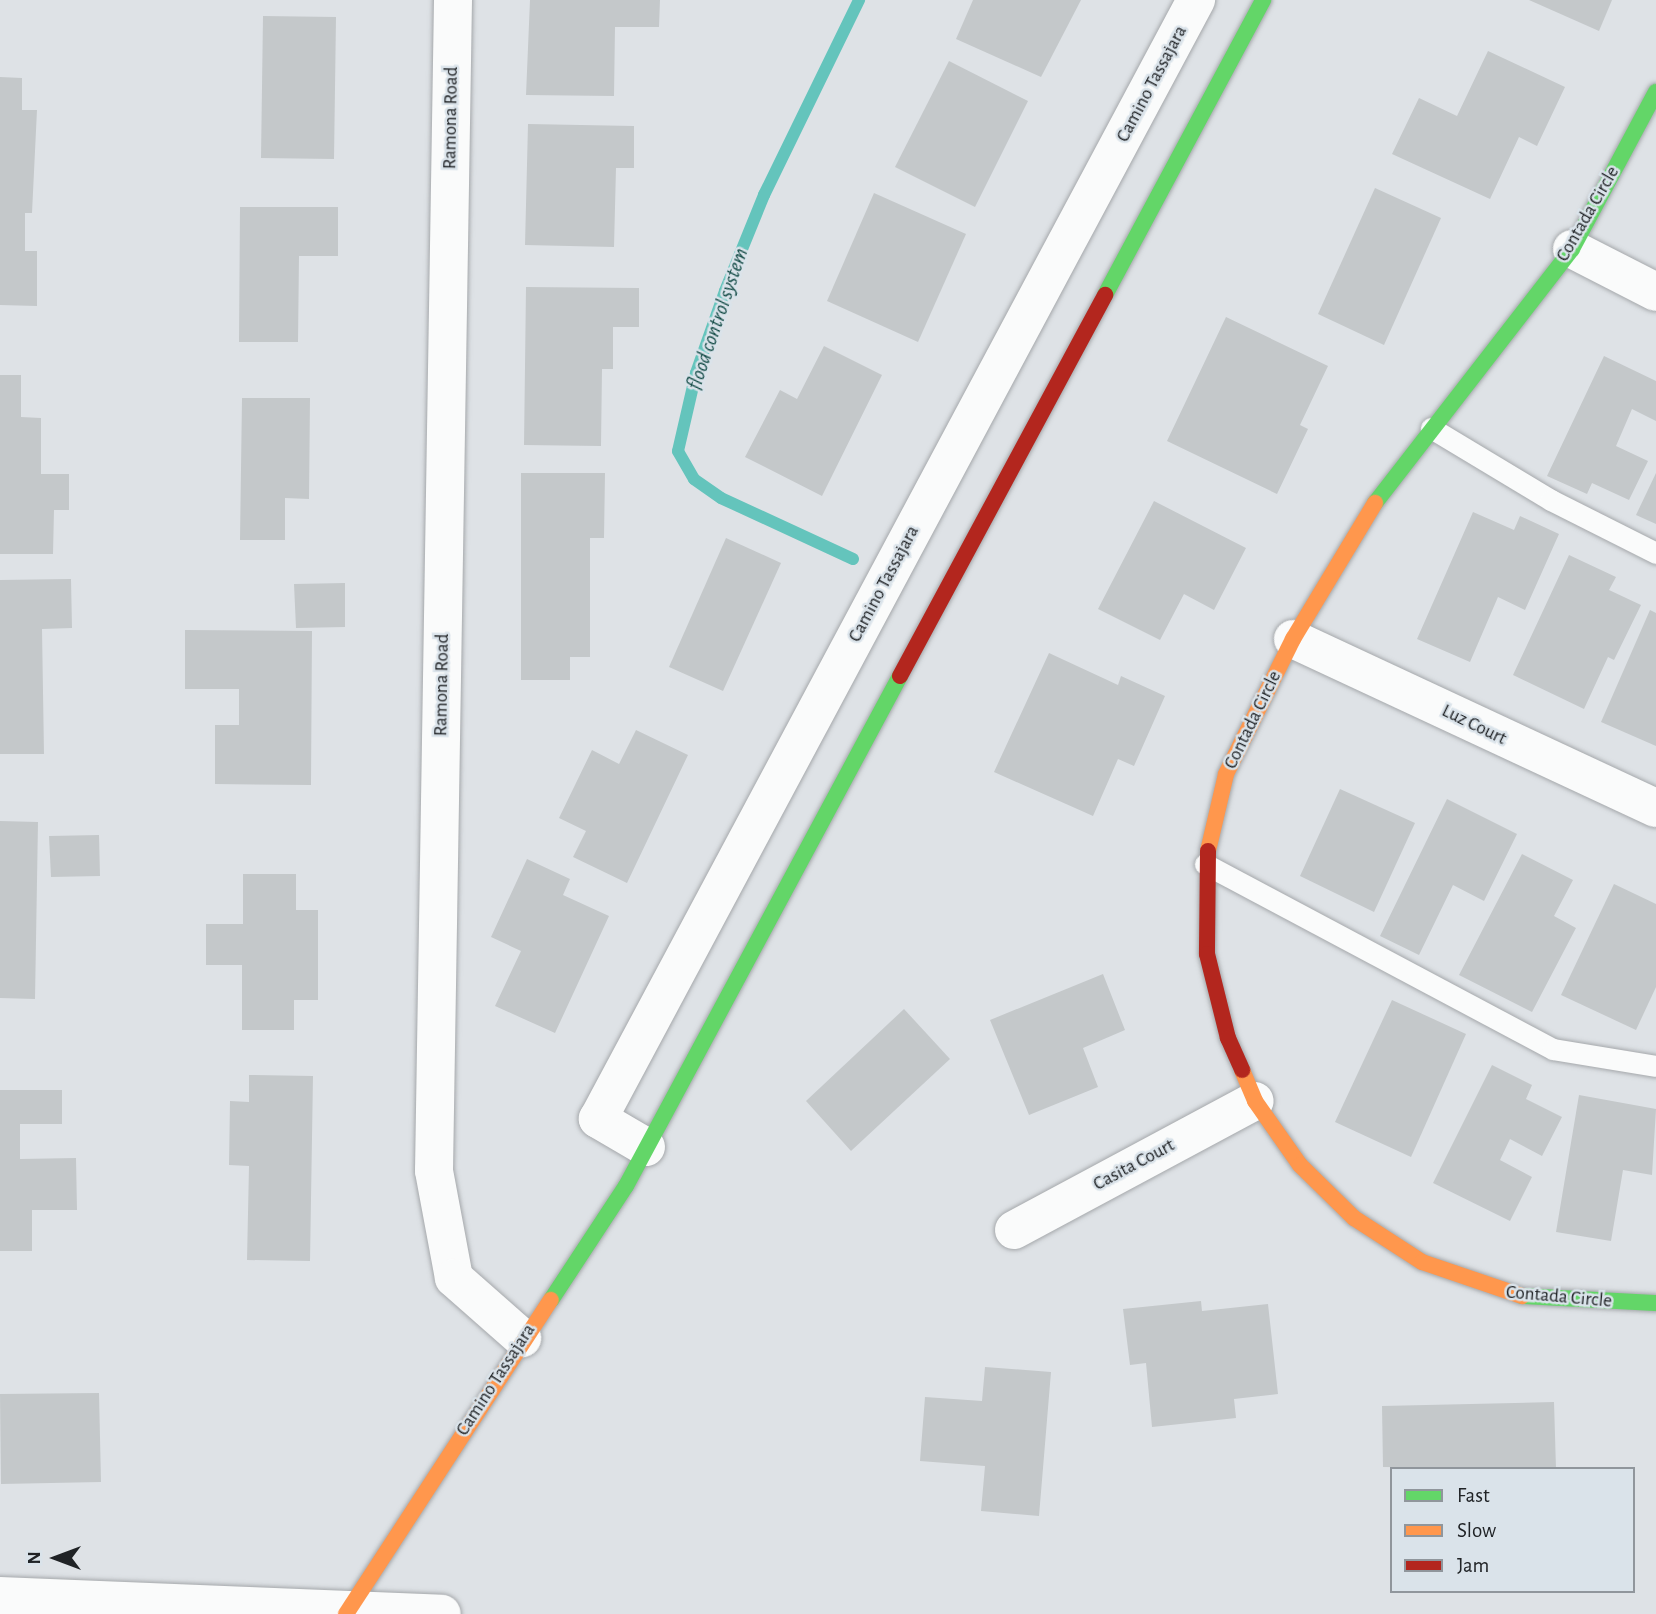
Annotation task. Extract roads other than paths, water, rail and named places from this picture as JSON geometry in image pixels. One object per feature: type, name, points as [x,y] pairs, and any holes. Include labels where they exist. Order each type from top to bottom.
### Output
[{"type":"street","name":"Ramona Road","points":[[453,0],[435,1171],[454,1278],[522,1338]]},
{"type":"street","name":"Camino Tassajara","points":[[646,1147],[598,1119],[1196,0]]},
{"type":"street","name":"Camino Tassajara","points":[[346,1613],[522,1338],[626,1186],[1263,0]]},
{"type":"street","name":"Contada Circle","points":[[1656,92],[1572,249],[1367,513],[1293,639],[1226,774],[1205,864],[1206,954],[1228,1038],[1255,1101],[1300,1165],[1354,1218],[1422,1262],[1500,1292],[1580,1302],[1656,1303]]},
{"type":"street","points":[[1572,249],[1656,292]]},
{"type":"street","name":"Luz Court","points":[[1293,639],[1656,808]]},
{"type":"street","name":"Casita Court","points":[[1014,1230],[1255,1101]]},
{"type":"street","points":[[0,1596],[180,1609],[346,1613],[422,1610],[442,1614]]},
{"type":"lane","points":[[1431,428],[1551,500],[1656,554]]},
{"type":"lane","points":[[1205,864],[1553,1049],[1656,1066]]},
{"type":"waterway","name":"flood control system","points":[[853,559],[721,498],[694,479],[678,451],[696,373],[725,291],[764,195],[859,0]]}]
